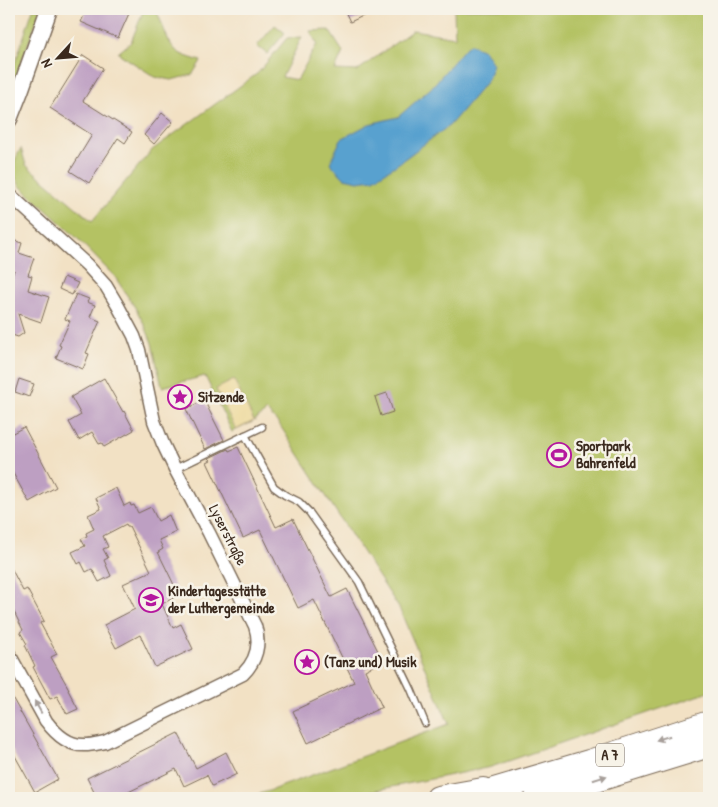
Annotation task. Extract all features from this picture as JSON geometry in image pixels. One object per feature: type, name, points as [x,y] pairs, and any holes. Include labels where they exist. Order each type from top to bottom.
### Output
[{"type":"highway","name":"A 7","points":[[467,798],[709,723]]},
{"type":"highway","name":"A 7","points":[[537,798],[709,745]]},
{"type":"highway","points":[[438,798],[510,786]]},
{"type":"street","points":[[9,119],[49,9]]},
{"type":"street","name":"Lyserstraße","points":[[9,194],[87,266],[106,286],[118,306],[134,336],[139,350],[154,420],[163,444],[258,634],[256,656],[243,674],[105,742],[86,745],[71,742],[53,730],[46,721],[9,654]]},
{"type":"lane","points":[[175,469],[262,427]]},
{"type":"lane","points":[[245,435],[274,487],[300,502],[310,512],[359,582],[411,689],[425,724]]},
{"type":"green space","points":[[33,9],[41,9],[15,80],[12,72]]},
{"type":"green space","points":[[144,9],[155,9],[172,46],[176,50],[183,55],[201,61],[192,75],[171,80],[155,77],[118,53],[131,42]]},
{"type":"green space","points":[[454,9],[709,9],[709,692],[491,767],[337,798],[245,798],[269,791],[449,724],[399,608],[279,424],[267,411],[254,421],[232,432],[205,376],[162,387],[152,343],[136,309],[115,277],[76,237],[20,186],[13,173],[15,160],[21,148],[26,165],[92,221],[152,150],[258,73],[287,38],[302,37],[282,77],[297,80],[317,44],[310,31],[329,30],[343,52],[335,70],[357,71],[413,30],[455,37]]},
{"type":"green space","points":[[275,25],[285,33],[267,54],[257,46]]},
{"type":"sand","points":[[234,380],[254,421],[236,430],[216,389]]},
{"type":"water","points":[[470,44],[484,50],[493,64],[487,81],[450,125],[395,166],[374,179],[358,181],[344,178],[330,163],[341,139],[369,124],[398,117],[431,88]]},
{"type":"building","points":[[87,9],[131,9],[118,38],[81,22]]},
{"type":"building","points":[[344,9],[378,9],[350,22]]},
{"type":"building","points":[[83,55],[103,68],[83,101],[132,132],[125,143],[118,138],[89,183],[70,171],[92,135],[50,108]]},
{"type":"building","points":[[162,113],[173,122],[154,144],[144,135]]},
{"type":"building","points":[[9,239],[22,243],[19,253],[34,258],[28,275],[32,276],[28,290],[49,297],[41,322],[18,314],[24,333],[18,337],[9,334],[9,286],[14,270],[11,276],[9,276]]},
{"type":"building","points":[[64,277],[78,283],[72,295],[59,289]]},
{"type":"building","points":[[76,294],[89,299],[87,302],[95,305],[90,317],[100,321],[86,353],[89,354],[83,369],[56,358],[61,346],[59,345],[70,321],[65,319]]},
{"type":"building","points":[[104,378],[134,430],[104,447],[102,443],[99,444],[92,432],[79,440],[69,422],[81,415],[71,397]]},
{"type":"building","points":[[19,379],[34,384],[29,397],[15,392]]},
{"type":"building","points":[[387,393],[393,412],[381,416],[375,397]]},
{"type":"building","points":[[204,400],[224,440],[205,449],[186,409]]},
{"type":"building","points":[[24,427],[56,487],[29,502],[9,466],[9,435]]},
{"type":"building","points":[[238,447],[276,527],[293,519],[331,597],[347,589],[383,661],[365,670],[382,707],[308,743],[293,711],[354,682],[314,600],[298,608],[260,530],[243,538],[207,462],[211,460],[209,458],[228,449],[229,451]]},
{"type":"building","points":[[116,488],[124,506],[130,503],[131,506],[134,505],[138,513],[151,507],[158,521],[169,515],[176,532],[159,540],[163,549],[158,552],[179,595],[162,604],[173,628],[181,624],[193,649],[155,667],[140,635],[116,648],[104,625],[135,609],[123,584],[151,571],[129,526],[126,524],[103,536],[108,547],[103,549],[108,558],[104,560],[111,576],[99,582],[92,569],[86,572],[81,562],[78,564],[72,552],[85,546],[81,539],[87,536],[86,533],[94,529],[88,515],[101,509],[96,498]]},
{"type":"building","points":[[9,564],[23,591],[27,589],[44,621],[40,623],[57,654],[51,657],[78,709],[67,714],[57,696],[50,699],[33,667],[35,666],[25,645],[27,644],[20,632],[23,630],[9,602]]},
{"type":"building","points":[[9,692],[58,779],[35,792],[9,745]]},
{"type":"building","points":[[178,733],[196,768],[226,752],[237,774],[212,786],[207,775],[184,786],[176,769],[116,798],[97,798],[87,778]]},
{"type":"place","name":"Sitzende","points":[[180,397]]},
{"type":"place","name":"Sportpark Bahrenfeld","points":[[559,455]]},
{"type":"place","name":"Kindertagesstätte der Luthergemeinde","points":[[151,600]]},
{"type":"place","name":"(Tanz und) Musik","points":[[307,662]]}]
